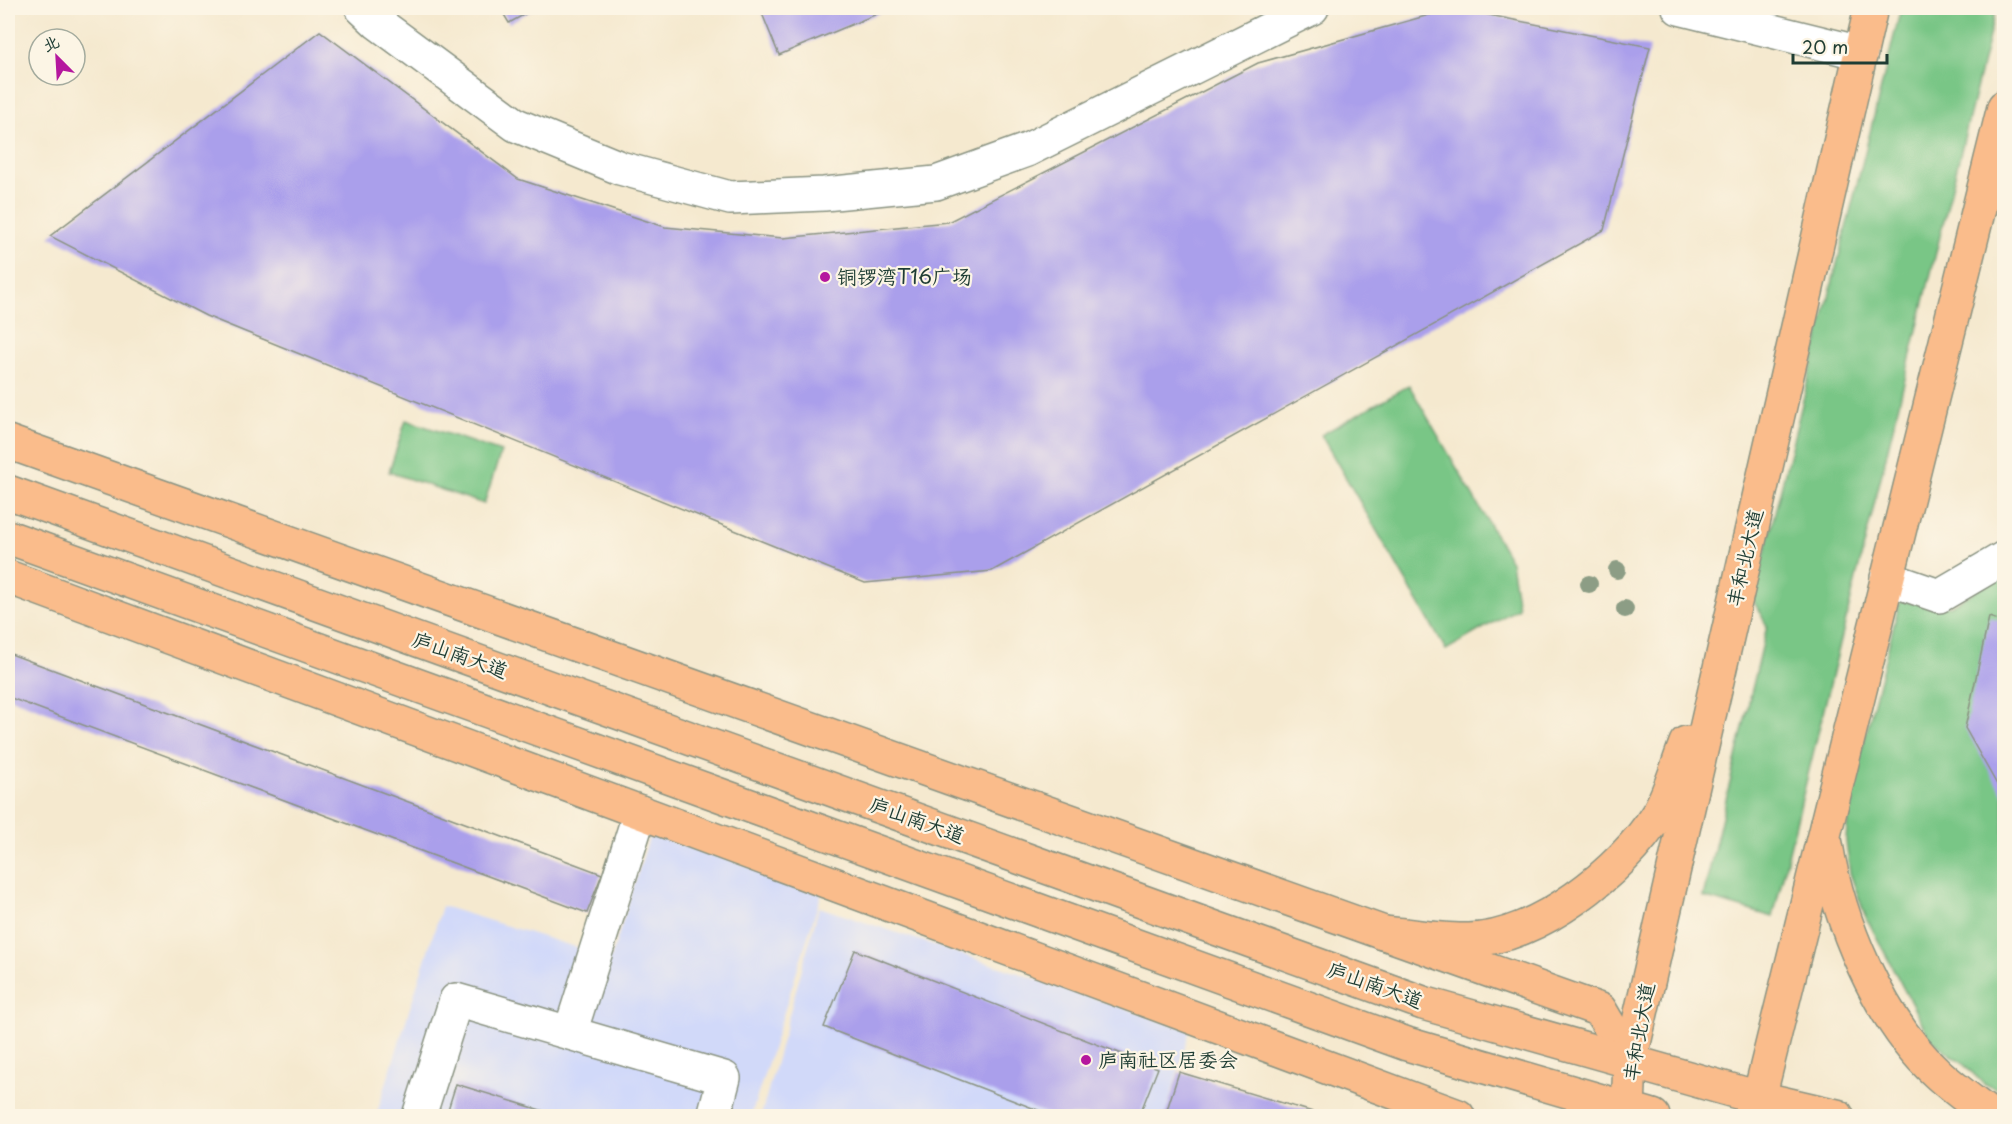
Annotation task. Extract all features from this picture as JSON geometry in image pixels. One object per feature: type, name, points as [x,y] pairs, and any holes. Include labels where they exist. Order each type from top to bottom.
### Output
[{"type":"main road","name":"丰和北大道","points":[[1631,1115],[1630,1061],[1871,8]]},
{"type":"main road","points":[[1754,1107],[2004,107]]},
{"type":"main road","points":[[8,442],[1600,1010],[1630,1061]]},
{"type":"main road","name":"庐山南大道","points":[[8,492],[1423,1003],[1630,1061],[1754,1107],[1838,1116]]},
{"type":"main road","points":[[8,537],[1407,1044],[1631,1115]]},
{"type":"main road","points":[[8,577],[1458,1116]]},
{"type":"main road","points":[[1383,933],[1471,940],[1520,929],[1575,900],[1622,859],[1658,814],[1724,650]]},
{"type":"main road","points":[[1824,834],[1830,873],[1842,912],[1896,1024],[1936,1072],[1991,1116]]},
{"type":"street","points":[[362,8],[378,23],[516,125],[620,168],[730,198],[824,194],[936,183],[1027,150],[1312,8]]},
{"type":"street","points":[[1679,8],[1861,53]]},
{"type":"street","points":[[1887,578],[1939,596],[2004,558]]},
{"type":"street","points":[[570,1033],[640,812]]},
{"type":"street","points":[[420,1116],[456,1000],[724,1078],[714,1116]]},
{"type":"path","points":[[8,326],[16,328]]},
{"type":"shaded area","points":[[650,835],[823,889],[751,1116],[376,1116],[442,906],[611,958]]},
{"type":"shaded area","points":[[819,907],[1190,1030],[1165,1116],[761,1116]]},
{"type":"green space","points":[[1901,8],[1996,8],[1773,917],[1703,897],[1767,626],[1753,600]]},
{"type":"green space","points":[[1409,385],[1511,562],[1518,608],[1446,650],[1321,435]]},
{"type":"green space","points":[[406,420],[501,452],[484,504],[389,472]]},
{"type":"green space","points":[[2004,574],[2004,1091],[1985,1085],[1962,1063],[1930,1039],[1865,915],[1850,873],[1846,841],[1849,800],[1900,601],[1950,606]]},
{"type":"building","points":[[500,8],[536,8],[509,23]]},
{"type":"building","points":[[769,8],[891,8],[779,55],[761,11]]},
{"type":"building","name":"铜锣湾T16广场","points":[[1454,8],[1650,47],[1604,230],[992,571],[865,583],[206,316],[50,236],[320,31],[518,179],[665,227],[783,238],[948,222],[1258,63]]},
{"type":"building","points":[[1989,617],[2004,622],[2004,797],[1965,728]]},
{"type":"building","points":[[8,653],[602,874],[587,913],[8,697]]},
{"type":"building","points":[[855,950],[1158,1068],[1139,1116],[1053,1116],[824,1027]]},
{"type":"building","points":[[1179,1072],[1326,1116],[1165,1116]]},
{"type":"building","points":[[456,1084],[560,1116],[446,1116]]},
{"type":"place","name":"铜锣湾T16广场","points":[[825,277]]},
{"type":"place","name":"庐南社区居委会","points":[[1086,1060]]}]
